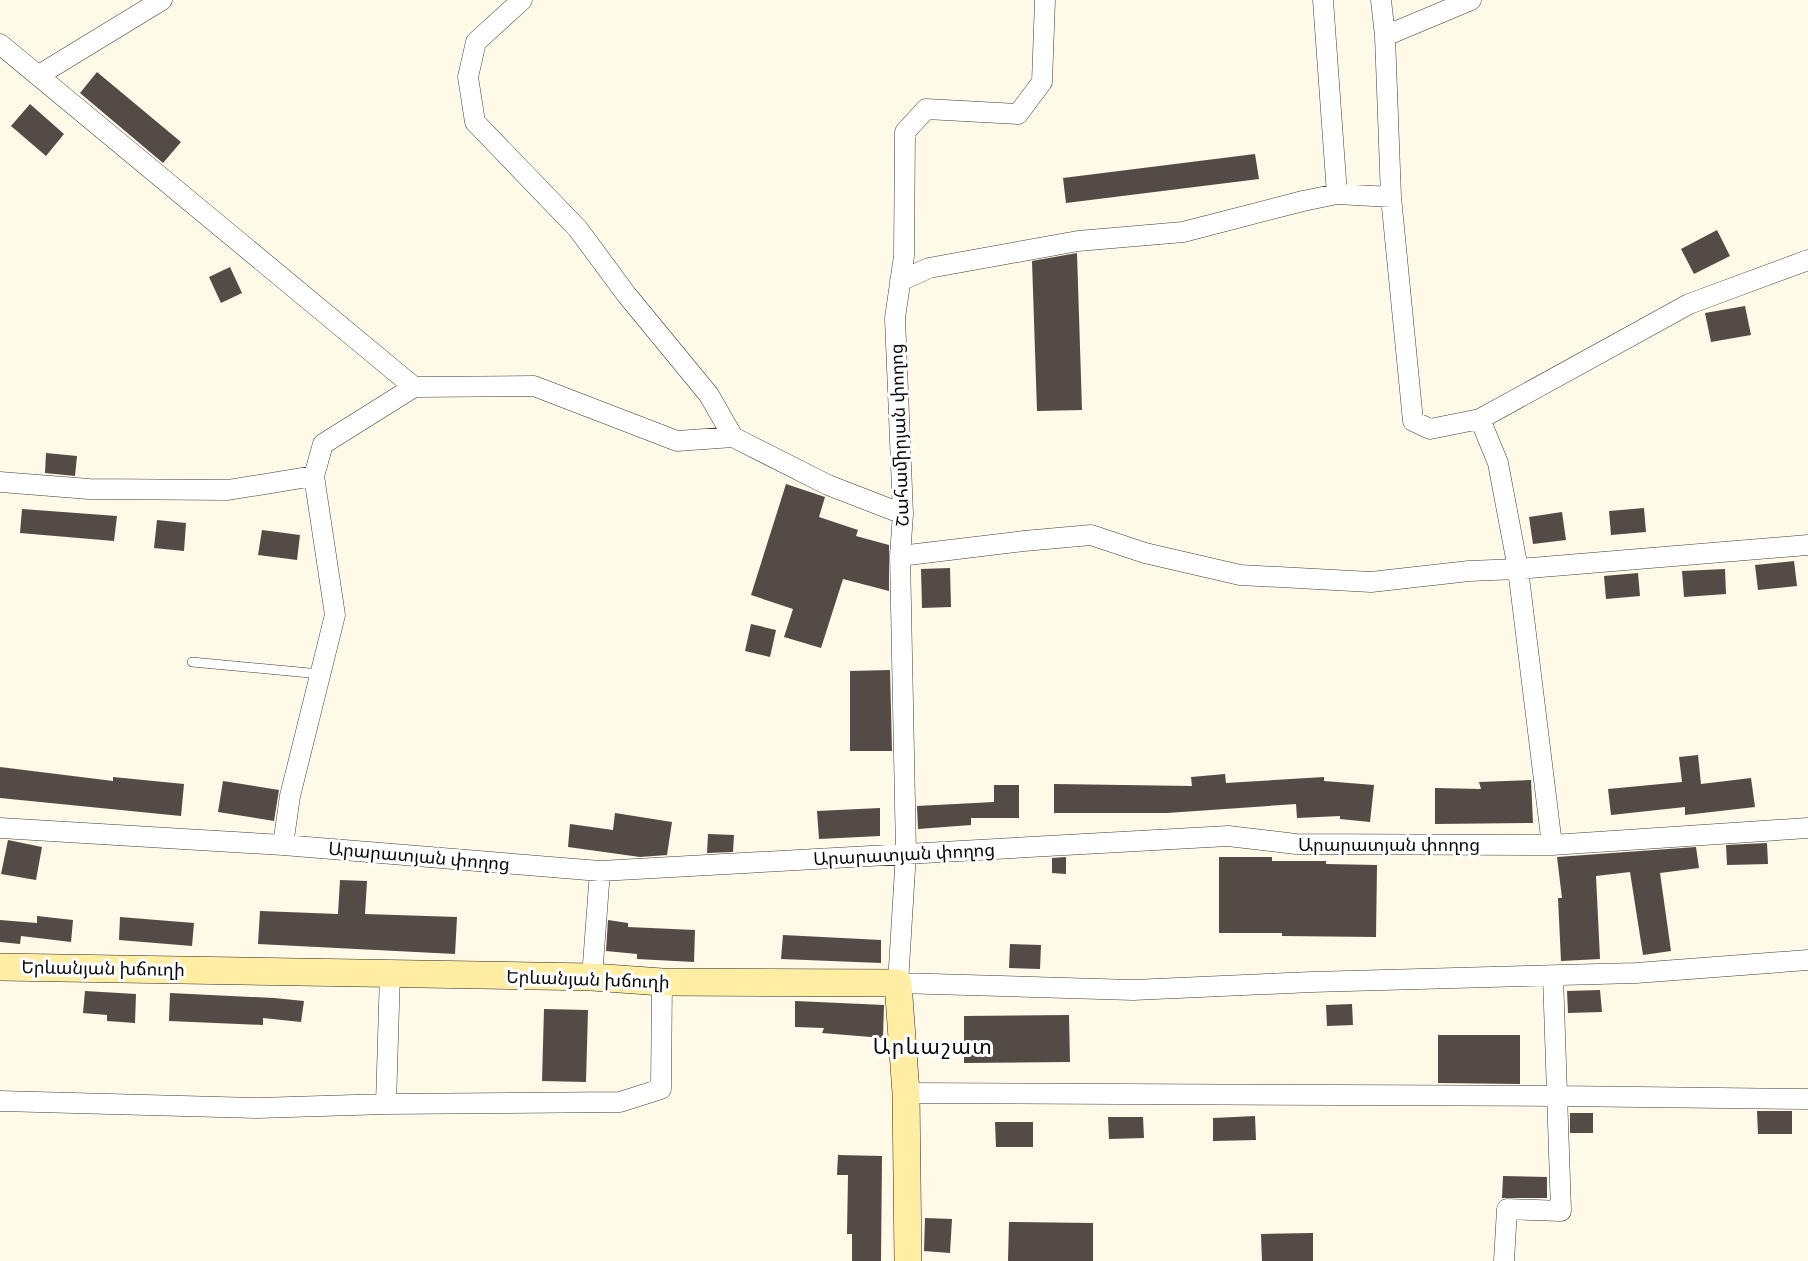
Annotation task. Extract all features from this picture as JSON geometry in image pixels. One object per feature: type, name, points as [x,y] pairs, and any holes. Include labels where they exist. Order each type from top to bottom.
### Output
[{"type":"main road","name":"Երևանյան խճուղի","points":[[0,967],[592,977],[662,982],[898,982]]},
{"type":"main road","points":[[898,982],[906,1093],[908,1261]]},
{"type":"street","points":[[39,75],[162,0]]},
{"type":"street","points":[[522,0],[476,42],[468,77],[475,122],[578,229],[626,294],[709,395],[734,437]]},
{"type":"street","name":"Շահամիրյան փողոց","points":[[898,982],[906,853],[900,556],[903,514],[895,318],[904,256],[905,132],[926,109],[1018,114],[1042,82],[1045,0]]},
{"type":"street","points":[[1323,0],[1337,194]]},
{"type":"street","points":[[1381,0],[1385,36],[1390,197],[1413,421],[1430,429],[1480,419],[1689,304],[1808,260]]},
{"type":"street","points":[[1385,36],[1471,0]]},
{"type":"street","points":[[0,44],[414,387]]},
{"type":"street","points":[[900,281],[929,268],[1078,241],[1183,232],[1337,194],[1390,197]]},
{"type":"street","points":[[283,846],[290,796],[335,615],[314,476],[323,444],[414,387],[534,386],[677,441],[734,437],[828,485],[903,514]]},
{"type":"street","points":[[1480,419],[1498,463],[1518,569],[1552,845]]},
{"type":"street","points":[[0,482],[89,489],[228,490],[314,476]]},
{"type":"street","points":[[900,556],[1091,535],[1145,553],[1240,575],[1371,582],[1469,571],[1808,545]]},
{"type":"street","name":"Արարատյան փողոց","points":[[0,828],[283,846],[600,871],[1228,836],[1296,844],[1552,845],[1808,828]]},
{"type":"street","points":[[592,977],[600,871]]},
{"type":"street","points":[[898,982],[1133,990],[1312,982],[1636,973],[1808,960]]},
{"type":"street","points":[[386,1104],[390,973]]},
{"type":"street","points":[[1504,1261],[1507,1209],[1561,1211],[1553,976]]},
{"type":"street","points":[[0,1101],[258,1108],[386,1104],[620,1102],[661,1089],[662,982]]},
{"type":"street","points":[[906,1093],[1808,1099]]},
{"type":"lane","points":[[192,662],[320,675]]},
{"type":"building","points":[[97,72],[181,142],[163,163],[80,93]]},
{"type":"building","points":[[30,104],[64,134],[46,156],[11,126]]},
{"type":"building","points":[[1255,154],[1259,179],[1066,203],[1063,178]]},
{"type":"building","points":[[1717,230],[1730,256],[1694,274],[1681,249]]},
{"type":"building","points":[[1077,253],[1082,410],[1037,411],[1032,261]]},
{"type":"building","points":[[230,267],[242,293],[221,303],[209,277]]},
{"type":"building","points":[[1745,306],[1751,335],[1711,342],[1705,313]]},
{"type":"building","points":[[46,453],[77,456],[75,476],[45,473]]},
{"type":"building","points":[[786,484],[825,497],[819,517],[858,530],[856,536],[889,545],[889,591],[843,579],[821,648],[784,637],[793,609],[751,595]]},
{"type":"building","points":[[1644,508],[1646,532],[1611,535],[1609,511]]},
{"type":"building","points":[[22,509],[117,516],[114,541],[20,533]]},
{"type":"building","points":[[1562,512],[1566,540],[1533,544],[1529,517]]},
{"type":"building","points":[[157,520],[186,523],[184,551],[154,548]]},
{"type":"building","points":[[262,530],[300,535],[297,560],[258,555]]},
{"type":"building","points":[[1794,561],[1797,586],[1758,590],[1755,565]]},
{"type":"building","points":[[950,568],[951,607],[922,608],[921,569]]},
{"type":"building","points":[[1725,569],[1726,594],[1684,597],[1682,571]]},
{"type":"building","points":[[1638,573],[1640,596],[1606,599],[1604,576]]},
{"type":"building","points":[[751,624],[776,630],[770,657],[745,651]]},
{"type":"building","points":[[890,670],[892,751],[850,751],[850,671]]},
{"type":"building","points":[[1698,755],[1701,784],[1751,778],[1755,807],[1685,815],[1685,807],[1611,815],[1608,789],[1682,782],[1679,757]]},
{"type":"building","points":[[0,767],[113,781],[113,777],[184,784],[181,816],[0,798]]},
{"type":"building","points":[[1225,774],[1226,783],[1324,777],[1324,781],[1374,785],[1370,822],[1340,819],[1340,816],[1297,818],[1296,804],[1167,813],[1054,813],[1054,784],[1192,786],[1191,777]]},
{"type":"building","points":[[1531,780],[1533,823],[1435,824],[1435,788],[1481,789],[1479,782]]},
{"type":"building","points":[[223,781],[279,790],[274,821],[218,812]]},
{"type":"building","points":[[994,785],[1019,785],[1019,818],[971,818],[971,825],[918,829],[917,806],[994,802]]},
{"type":"building","points":[[880,808],[880,836],[819,839],[817,811]]},
{"type":"building","points":[[615,813],[672,822],[667,855],[640,857],[568,847],[570,824],[613,830]]},
{"type":"building","points":[[708,834],[734,835],[733,852],[707,853]]},
{"type":"building","points":[[8,840],[42,847],[36,880],[1,874]]},
{"type":"building","points":[[1767,843],[1768,864],[1727,865],[1726,845]]},
{"type":"building","points":[[1696,847],[1699,868],[1660,873],[1671,951],[1643,955],[1630,872],[1596,876],[1600,959],[1561,961],[1558,898],[1562,898],[1557,857]]},
{"type":"building","points":[[1066,857],[1066,874],[1052,873],[1052,858]]},
{"type":"building","points":[[1219,857],[1272,857],[1272,861],[1326,861],[1326,864],[1377,865],[1376,937],[1219,933]]},
{"type":"building","points":[[340,880],[367,881],[365,914],[457,917],[455,954],[258,944],[260,911],[338,914]]},
{"type":"building","points":[[37,916],[73,920],[71,942],[21,936],[20,944],[0,942],[0,920],[37,923]]},
{"type":"building","points":[[120,917],[194,923],[192,946],[119,940]]},
{"type":"building","points":[[608,920],[628,923],[628,927],[695,930],[694,962],[637,959],[637,954],[606,951]]},
{"type":"building","points":[[783,935],[881,940],[881,963],[781,959]]},
{"type":"building","points":[[1010,944],[1041,945],[1040,969],[1009,968]]},
{"type":"building","points":[[1600,990],[1602,1012],[1568,1013],[1567,991]]},
{"type":"building","points":[[85,991],[136,994],[135,1023],[107,1021],[107,1015],[83,1013]]},
{"type":"building","points":[[170,993],[304,1001],[301,1022],[263,1018],[263,1025],[169,1021]]},
{"type":"building","points":[[795,1001],[884,1005],[883,1038],[822,1033],[824,1028],[795,1027]]},
{"type":"building","points":[[1352,1004],[1353,1025],[1327,1026],[1326,1005]]},
{"type":"building","points":[[544,1009],[588,1010],[586,1082],[542,1081]]},
{"type":"building","points":[[1069,1015],[1070,1062],[964,1063],[964,1016]]},
{"type":"building","points":[[1438,1035],[1520,1035],[1520,1084],[1438,1083]]},
{"type":"building","points":[[1757,1111],[1792,1111],[1792,1134],[1758,1134]]},
{"type":"building","points":[[1570,1113],[1593,1113],[1593,1133],[1570,1133]]},
{"type":"building","points":[[1255,1116],[1256,1140],[1213,1141],[1213,1118]]},
{"type":"building","points":[[1108,1117],[1143,1117],[1144,1138],[1109,1139]]},
{"type":"building","points":[[995,1122],[1033,1122],[1033,1147],[996,1147]]},
{"type":"building","points":[[838,1155],[882,1156],[881,1261],[852,1261],[852,1234],[847,1234],[848,1175],[837,1175]]},
{"type":"building","points":[[1503,1176],[1547,1177],[1547,1198],[1502,1198]]},
{"type":"building","points":[[925,1218],[952,1219],[950,1253],[924,1251]]},
{"type":"building","points":[[1009,1222],[1093,1223],[1093,1261],[1008,1261]]},
{"type":"building","points":[[1313,1233],[1313,1261],[1262,1261],[1261,1234]]},
{"type":"district","name":"Արևաշատ","points":[[933,1046]]}]
